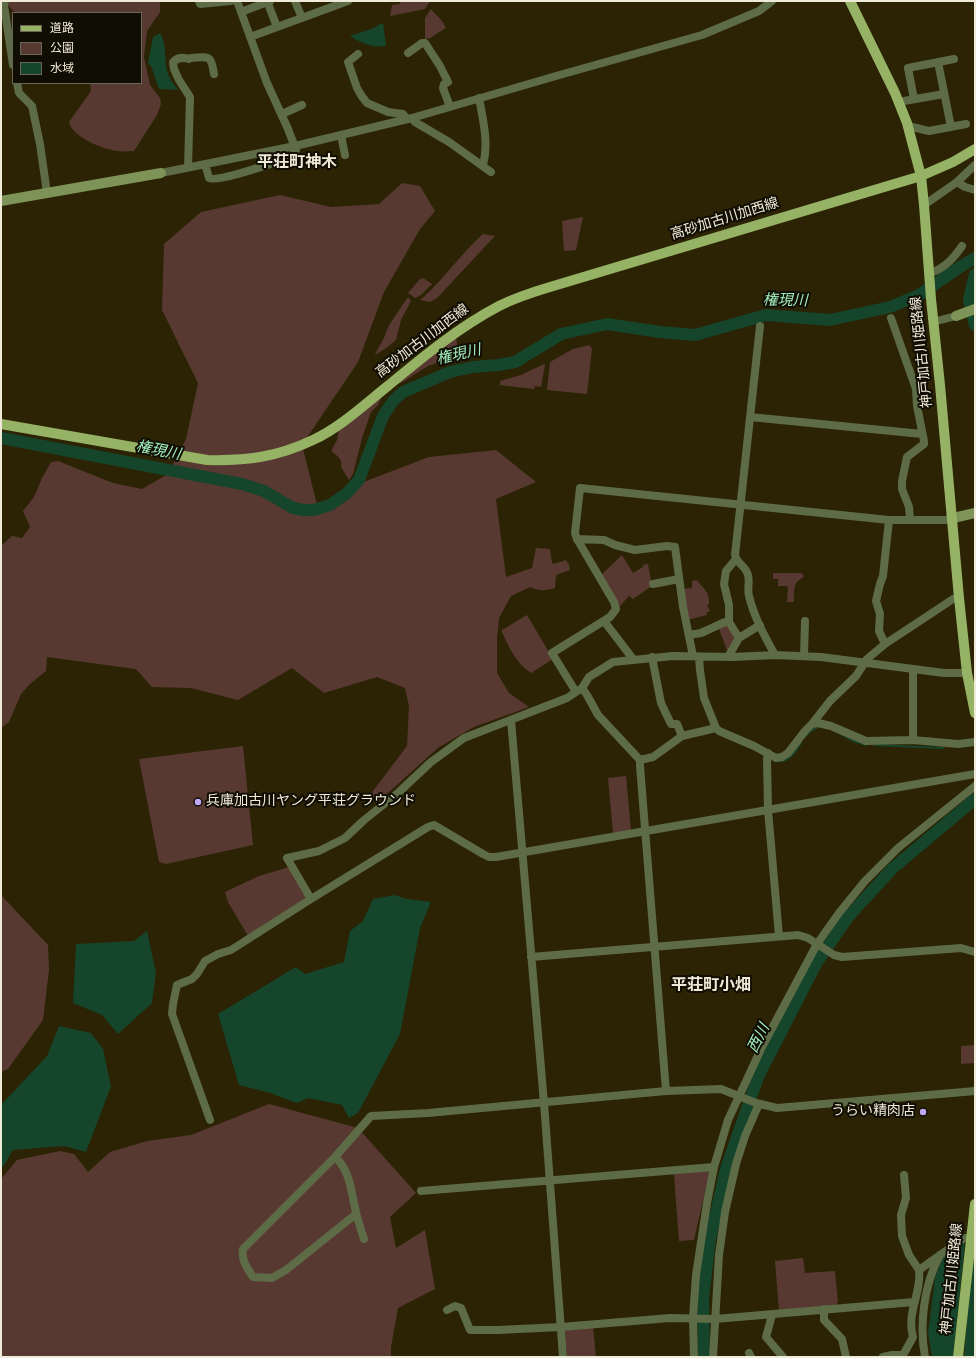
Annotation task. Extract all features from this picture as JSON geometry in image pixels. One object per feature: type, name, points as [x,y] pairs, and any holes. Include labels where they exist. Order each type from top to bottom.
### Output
[{"type":"main road","name":"神戸加古川姫路線","points":[[850,1],[895,93],[908,126],[921,176],[959,598],[967,673],[975,713]]},
{"type":"main road","name":"高砂加古川加西線","points":[[1,424],[208,460],[236,461],[275,454],[314,440],[339,424],[449,337],[477,318],[501,305],[550,287],[921,176],[953,162],[975,149]]},
{"type":"main road","name":"神戸加古川姫路線","points":[[958,1357],[972,1255],[975,1204]]},
{"type":"street","points":[[6,1],[4,5],[12,58]]},
{"type":"street","points":[[199,1],[200,4],[231,1]]},
{"type":"street","points":[[205,164],[210,179],[220,178],[291,157],[295,152],[295,146],[267,83],[237,1]]},
{"type":"street","points":[[241,12],[268,1],[277,27]]},
{"type":"street","points":[[295,1],[302,18]]},
{"type":"street","points":[[250,37],[302,18],[326,5],[348,1]]},
{"type":"street","points":[[1,201],[161,173],[295,146],[409,118],[702,36],[759,11],[770,1]]},
{"type":"street","points":[[408,53],[422,43],[425,43],[440,66],[448,82],[444,84],[443,88],[450,107]]},
{"type":"street","points":[[358,54],[348,62],[354,81],[367,103],[388,112],[403,114],[440,136],[491,172]]},
{"type":"street","points":[[188,167],[190,97],[179,80],[173,62],[184,58],[208,58],[211,59],[213,63],[214,74]]},
{"type":"street","points":[[914,100],[908,68],[954,59]]},
{"type":"street","points":[[938,62],[951,127]]},
{"type":"street","points":[[16,84],[19,93],[32,106],[40,144],[47,193]]},
{"type":"street","points":[[904,101],[944,94]]},
{"type":"street","points":[[479,98],[485,133],[484,158],[482,165]]},
{"type":"street","points":[[282,114],[302,105]]},
{"type":"street","points":[[908,126],[928,131],[966,124]]},
{"type":"street","points":[[340,135],[344,155]]},
{"type":"street","points":[[924,204],[957,182],[975,165]]},
{"type":"street","points":[[957,182],[965,187],[975,190]]},
{"type":"street","points":[[929,275],[941,269],[962,246]]},
{"type":"street","points":[[933,322],[957,316],[975,309]]},
{"type":"street","points":[[891,318],[916,389],[917,406],[924,444],[907,457],[902,482],[902,489],[909,507],[910,519]]},
{"type":"street","points":[[760,326],[735,555],[736,559],[746,569],[749,576],[748,594],[760,625],[775,655]]},
{"type":"street","points":[[750,417],[922,434]]},
{"type":"street","points":[[666,1091],[640,760],[598,715],[587,695],[579,690],[552,653],[613,615],[616,609],[614,602],[575,534],[580,488],[889,520],[946,520],[975,513]]},
{"type":"street","points":[[885,644],[879,632],[880,614],[876,601],[883,576],[889,520]]},
{"type":"street","points":[[577,539],[604,540],[615,545],[635,550],[667,546],[674,547],[676,549],[683,607],[689,635],[700,670],[704,698],[716,728],[719,731],[776,758],[782,757],[788,753],[830,701],[856,676],[864,663],[885,644],[946,603],[959,598]]},
{"type":"street","points":[[736,559],[726,571],[724,584],[729,605],[729,622],[739,638]]},
{"type":"street","points":[[653,584],[679,579]]},
{"type":"street","points":[[604,621],[633,659]]},
{"type":"street","points":[[804,656],[805,621]]},
{"type":"street","points":[[689,635],[701,633],[725,622],[729,622]]},
{"type":"street","points":[[728,657],[739,638],[760,625]]},
{"type":"street","points":[[311,899],[287,858],[319,851],[345,838],[399,792],[431,762],[464,738],[550,706],[567,698],[579,690],[589,677],[613,662],[633,659],[696,656],[728,657],[775,655],[821,657],[944,673],[967,673]]},
{"type":"street","points":[[652,658],[661,703],[671,724],[677,724],[682,736]]},
{"type":"street","points":[[913,669],[913,740]]},
{"type":"street","points":[[511,720],[544,1103],[563,1357]]},
{"type":"street","points":[[812,724],[818,723],[831,726],[866,741],[913,740],[958,744],[975,742]]},
{"type":"street","points":[[640,760],[653,757],[682,736],[716,728]]},
{"type":"street","points":[[768,753],[768,810],[778,936]]},
{"type":"street","points":[[210,1120],[172,1014],[177,986],[192,979],[205,961],[218,954],[231,950],[428,827],[434,825],[489,857],[522,853],[645,832],[975,774]]},
{"type":"street","points":[[694,1357],[693,1318],[696,1274],[714,1167],[728,1120],[762,1047],[817,944],[864,881],[898,848],[975,786]]},
{"type":"street","points":[[531,957],[798,935],[808,938],[834,955],[847,958],[961,948],[975,952]]},
{"type":"street","points":[[356,1214],[286,1270],[272,1278],[254,1277],[245,1266],[242,1257],[243,1249],[335,1157],[371,1116],[428,1113],[666,1091],[721,1089],[757,1104],[777,1108],[975,1091]]},
{"type":"street","points":[[713,1357],[719,1255],[725,1212],[744,1136],[757,1104]]},
{"type":"street","points":[[335,1157],[347,1173],[356,1214],[364,1239]]},
{"type":"street","points":[[421,1191],[714,1167]]},
{"type":"street","points":[[883,1357],[892,1355],[902,1356],[913,1337],[910,1327],[910,1320],[916,1297],[919,1274],[909,1255],[902,1236],[901,1215],[906,1198],[904,1176]]},
{"type":"street","points":[[918,1270],[973,1233]]},
{"type":"street","points":[[925,1357],[922,1336],[923,1323],[930,1277],[940,1254]]},
{"type":"street","points":[[447,1310],[455,1306],[461,1308],[470,1330],[498,1330],[561,1327],[670,1318],[715,1320],[914,1302]]},
{"type":"street","points":[[824,1309],[824,1320],[842,1339],[846,1357]]},
{"type":"street","points":[[772,1315],[766,1337],[783,1357]]},
{"type":"green space","points":[[9,1],[160,1],[160,12],[147,31],[144,57],[150,85],[160,98],[161,104],[157,115],[134,151],[112,150],[89,142],[71,128],[69,122],[91,91],[90,84],[142,84],[142,12],[14,12],[8,5]]},
{"type":"green space","points":[[400,1],[430,1],[425,9],[390,16],[392,5],[400,4]]},
{"type":"green space","points":[[431,9],[446,28],[430,38],[425,39],[425,18]]},
{"type":"green space","points":[[402,183],[420,186],[435,211],[420,229],[384,292],[358,362],[302,445],[317,505],[353,486],[429,457],[496,450],[536,482],[496,499],[506,577],[532,568],[536,548],[550,549],[552,563],[554,564],[566,560],[570,570],[556,575],[555,588],[542,590],[530,587],[511,596],[499,618],[497,639],[497,673],[509,693],[529,707],[474,727],[439,747],[379,801],[370,795],[407,746],[409,706],[405,688],[377,677],[324,693],[292,668],[238,700],[191,688],[152,687],[136,669],[47,657],[46,671],[30,684],[21,694],[9,722],[1,728],[1,546],[12,536],[22,538],[30,527],[23,511],[34,497],[51,462],[58,461],[113,483],[142,489],[168,474],[186,439],[198,383],[162,310],[164,244],[201,212],[280,195],[331,207],[379,204]]},
{"type":"green space","points":[[583,217],[576,250],[564,251],[562,221]]},
{"type":"green space","points":[[483,234],[495,236],[437,298],[430,302],[420,300],[437,284]]},
{"type":"green space","points":[[423,278],[432,284],[421,295],[415,298],[408,293],[420,279]]},
{"type":"green space","points":[[408,297],[411,301],[401,320],[396,340],[375,354],[389,325]]},
{"type":"green space","points":[[456,336],[456,348],[459,356],[428,366],[401,383],[398,383]]},
{"type":"green space","points":[[589,345],[592,349],[587,394],[547,390],[550,362],[573,349]]},
{"type":"green space","points":[[544,364],[541,387],[535,386],[534,389],[500,385],[500,381],[521,375]]},
{"type":"green space","points":[[382,396],[378,405],[371,412],[362,438],[353,474],[349,480],[341,467],[340,458],[332,452],[337,440],[339,429]]},
{"type":"green space","points":[[622,555],[633,573],[643,567],[643,565],[648,564],[652,586],[633,599],[629,596],[619,607],[600,576]]},
{"type":"green space","points":[[773,573],[801,573],[804,576],[795,586],[794,602],[787,602],[788,586],[778,586],[778,579],[773,579]]},
{"type":"green space","points":[[696,580],[707,593],[709,604],[707,605],[710,611],[706,613],[707,615],[687,620],[683,589],[692,588],[692,581]]},
{"type":"green space","points":[[527,615],[553,659],[531,673],[517,660],[502,632],[502,630]]},
{"type":"green space","points":[[725,623],[737,638],[728,653],[718,626]]},
{"type":"green space","name":"兵庫加古川ヤング平荘グラウンド","points":[[243,746],[253,845],[166,864],[159,862],[139,759]]},
{"type":"green space","points":[[626,776],[631,831],[613,833],[608,778]]},
{"type":"green space","points":[[289,867],[308,898],[248,936],[228,902],[225,892],[259,876]]},
{"type":"green space","points":[[1,895],[48,945],[49,970],[43,1020],[8,1069],[1,1072]]},
{"type":"green space","points":[[975,1045],[975,1063],[961,1064],[961,1046]]},
{"type":"green space","points":[[269,1104],[358,1128],[416,1193],[390,1217],[396,1248],[425,1230],[435,1289],[398,1308],[391,1347],[391,1357],[1,1357],[1,1179],[17,1160],[60,1151],[74,1154],[88,1172],[110,1152],[147,1141],[191,1135]]},
{"type":"green space","points":[[710,1170],[694,1240],[679,1241],[674,1174]]},
{"type":"green space","points":[[803,1258],[805,1273],[835,1271],[838,1302],[835,1306],[779,1311],[775,1261]]},
{"type":"green space","points":[[593,1327],[596,1357],[567,1357],[565,1329]]},
{"type":"water","points":[[383,23],[386,46],[367,44],[350,36],[371,29]]},
{"type":"water","points":[[160,33],[164,46],[167,71],[170,79],[178,90],[159,89],[151,66],[148,63],[153,37]]},
{"type":"water","points":[[395,895],[407,899],[431,902],[420,928],[400,1034],[358,1113],[349,1118],[342,1105],[308,1098],[297,1103],[270,1093],[239,1085],[218,1014],[296,967],[305,974],[344,962],[350,931],[363,921],[373,899]]},
{"type":"water","points":[[147,931],[156,973],[152,1003],[118,1034],[102,1015],[73,1003],[76,944],[134,941]]},
{"type":"water","points":[[59,1026],[91,1033],[103,1049],[111,1086],[86,1152],[64,1146],[13,1150],[3,1167],[1,1165],[1,1105],[47,1056]]},
{"type":"water","points":[[965,1242],[953,1357],[932,1357],[928,1334],[935,1277],[944,1255]]},
{"type":"water","points":[[972,1261],[975,1261],[975,1357],[964,1357]]},
{"type":"waterway","name":"権現川","points":[[1,438],[242,484],[264,491],[293,508],[314,510],[330,505],[346,494],[359,480],[383,416],[393,401],[403,392],[450,372],[473,367],[515,362],[561,334],[607,324],[660,332],[695,335],[766,315],[830,320],[890,307],[919,295],[975,258]]},
{"type":"waterway","name":"西川","points":[[975,274],[969,300],[975,325]]},
{"type":"waterway","points":[[806,736],[810,731],[818,727]]},
{"type":"waterway","points":[[839,733],[853,741],[866,745]]},
{"type":"waterway","points":[[778,761],[788,758],[794,753],[801,743]]},
{"type":"waterway","points":[[874,745],[943,748]]},
{"type":"waterway","name":"西川","points":[[704,1357],[703,1298],[710,1239],[726,1169],[758,1077],[817,962],[848,917],[892,869],[975,799]]},
{"type":"place","name":"兵庫加古川ヤング平荘グラウンド","points":[[198,802]]},
{"type":"place","name":"うらい精肉店","points":[[923,1112]]},
{"type":"district","name":"平荘町神木","points":[[297,164]]},
{"type":"district","name":"平荘町小畑","points":[[711,987]]}]
